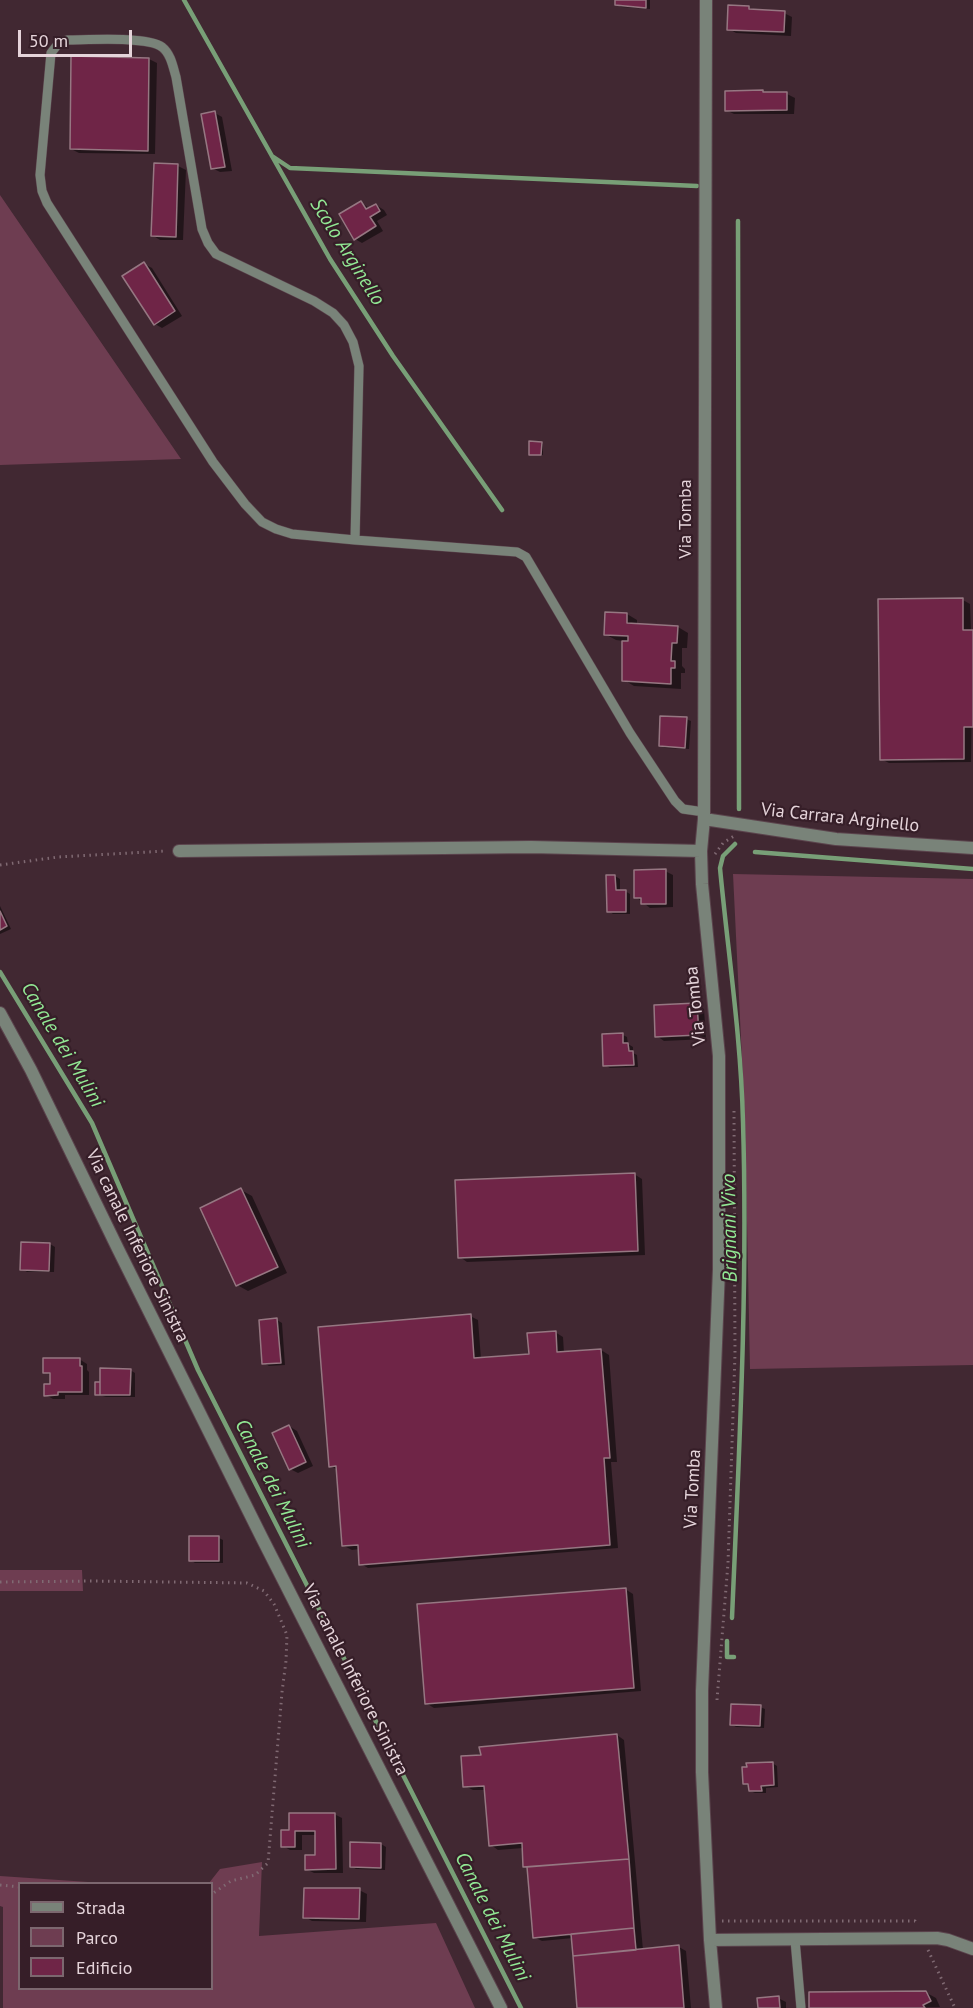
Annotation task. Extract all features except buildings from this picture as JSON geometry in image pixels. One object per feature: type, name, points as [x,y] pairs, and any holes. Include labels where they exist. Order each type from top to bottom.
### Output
[{"type":"street","name":"Via Tomba","points":[[706,0],[704,816],[701,851],[702,884],[719,1056],[719,1269],[702,1691],[702,1772],[710,1940],[716,2008]]},
{"type":"street","name":"Via Carrara Arginello","points":[[704,816],[748,826],[836,839],[973,848]]},
{"type":"street","points":[[179,851],[531,847],[701,851]]},
{"type":"street","name":"Via canale Inferiore Sinistra","points":[[0,1013],[31,1070],[256,1528],[501,2008]]},
{"type":"street","points":[[710,1940],[922,1938],[948,1940],[973,1949]]},
{"type":"lane","points":[[355,540],[359,366],[353,342],[344,325],[333,313],[314,301],[216,254],[207,243],[202,230],[176,77],[171,60],[163,48],[148,41],[67,40],[58,44],[51,53],[40,175],[46,203],[213,462],[245,504],[262,522],[292,534],[355,540],[517,552],[526,557],[630,733],[675,801],[683,809],[704,816]]},
{"type":"lane","points":[[795,1940],[801,2008]]},
{"type":"path","points":[[711,859],[723,843],[748,826]]},
{"type":"path","points":[[0,865],[58,857],[179,851]]},
{"type":"path","points":[[716,1707],[728,1563],[734,1366],[734,1109]]},
{"type":"path","points":[[0,1582],[247,1583],[264,1591],[274,1604],[287,1635],[268,1863],[255,1875],[231,1881],[213,1893]]},
{"type":"path","points":[[0,1885],[18,1887]]},
{"type":"path","points":[[717,1915],[723,1922],[915,1921],[955,2008]]},
{"type":"green space","points":[[0,195],[181,459],[0,465]]},
{"type":"green space","points":[[733,874],[973,879],[973,1365],[750,1369],[745,1122]]},
{"type":"green space","points":[[0,1570],[82,1570],[83,1591],[0,1591]]},
{"type":"green space","points":[[262,1862],[259,1936],[436,1923],[475,2008],[3,2008],[3,1907],[0,1906],[0,1876],[88,1882],[18,1882],[18,1990],[213,1990],[213,1882],[210,1882],[220,1869]]},
{"type":"waterway","name":"Scolo Arginello","points":[[184,0],[330,259],[393,356],[502,510]]},
{"type":"waterway","points":[[272,156],[290,168],[697,186]]},
{"type":"waterway","points":[[738,221],[739,809]]},
{"type":"waterway","name":"Brignani Vivo","points":[[732,1618],[742,1370],[744,1184],[740,1058],[720,868],[723,856],[735,844]]},
{"type":"waterway","points":[[755,852],[973,869]]},
{"type":"waterway","name":"Canale dei Mulini","points":[[0,972],[92,1123],[198,1370],[521,2008]]},
{"type":"waterway","name":"Brignani Vivo","points":[[727,1641],[727,1657],[734,1657]]}]
